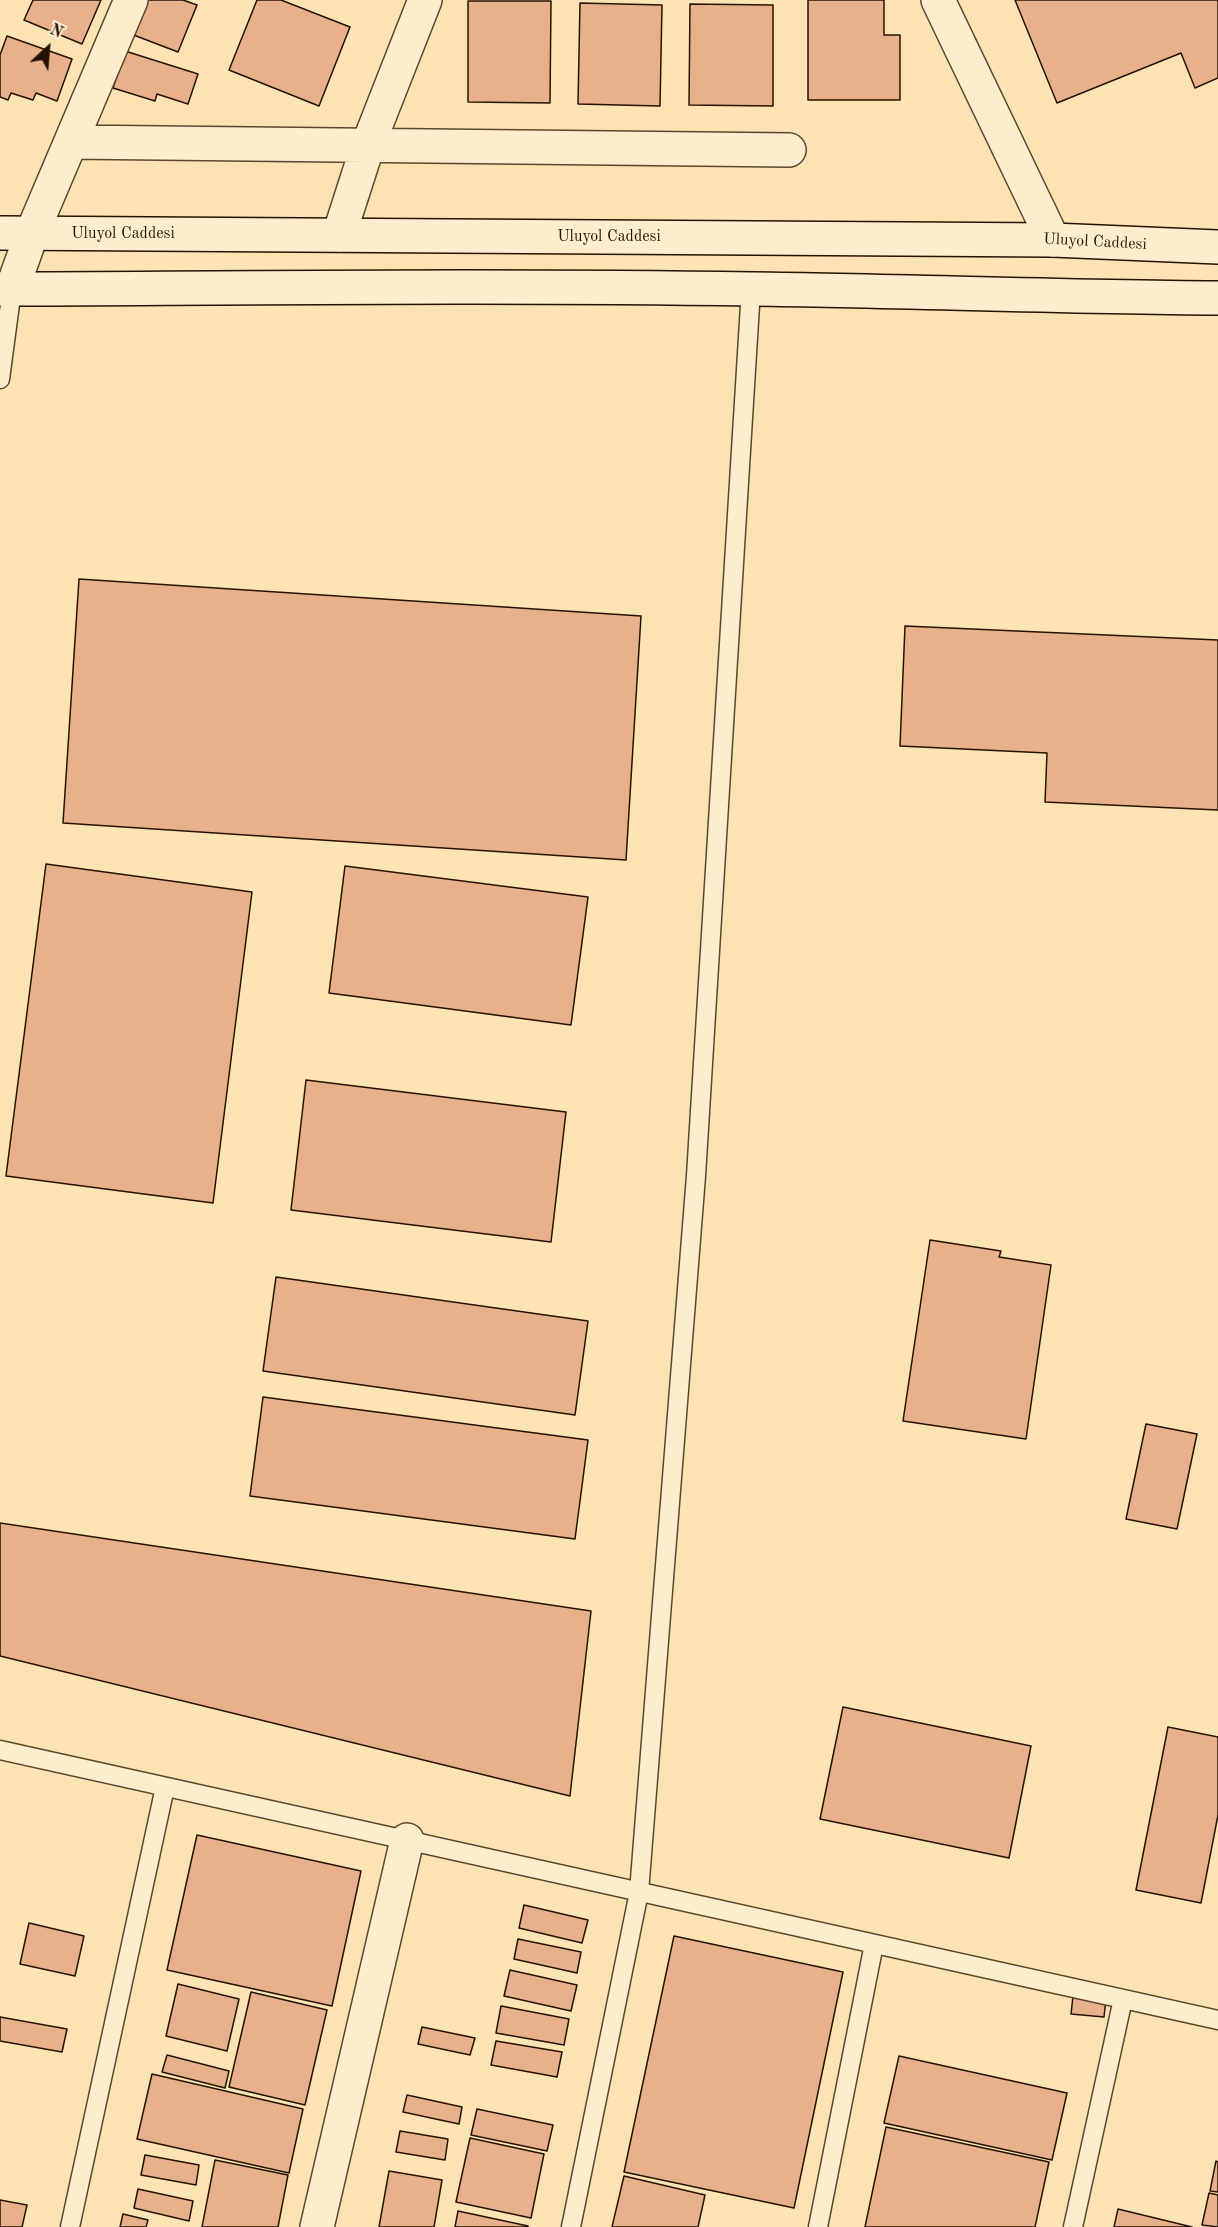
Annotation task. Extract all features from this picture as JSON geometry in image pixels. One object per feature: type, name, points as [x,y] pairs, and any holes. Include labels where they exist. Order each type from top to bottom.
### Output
[{"type":"main road","points":[[131,0],[6,289],[236,287],[751,289],[947,292],[1058,297],[1218,298]]},
{"type":"main road","points":[[339,235],[368,145],[425,0]]},
{"type":"main road","points":[[938,0],[1053,240]]},
{"type":"main road","points":[[71,142],[789,150]]},
{"type":"main road","name":"Uluyol Caddesi","points":[[0,233],[1053,240],[1218,247]]},
{"type":"main road","points":[[317,2227],[407,1840]]},
{"type":"lane","points":[[0,379],[6,289]]},
{"type":"lane","points":[[571,2227],[639,1892],[696,1176],[751,289]]},
{"type":"lane","points":[[0,1750],[1218,2020]]},
{"type":"lane","points":[[70,2227],[165,1787]]},
{"type":"lane","points":[[818,2227],[874,1944]]},
{"type":"lane","points":[[1073,2227],[1124,1999]]},
{"type":"building","points":[[33,0],[101,0],[82,44],[24,20]]},
{"type":"building","points":[[144,0],[183,0],[197,5],[178,52],[131,34]]},
{"type":"building","points":[[257,0],[281,0],[350,27],[319,106],[229,70]]},
{"type":"building","points":[[808,0],[884,0],[884,35],[900,35],[900,100],[808,100]]},
{"type":"building","points":[[1015,0],[1218,0],[1218,78],[1195,88],[1181,53],[1057,103]]},
{"type":"building","points":[[468,1],[551,1],[550,103],[468,102]]},
{"type":"building","points":[[580,3],[662,5],[660,106],[578,104]]},
{"type":"building","points":[[690,4],[773,5],[773,106],[689,105]]},
{"type":"building","points":[[7,36],[72,59],[57,101],[36,93],[33,100],[11,93],[8,100],[0,97],[0,55]]},
{"type":"building","points":[[125,51],[198,74],[188,104],[157,94],[155,101],[113,88]]},
{"type":"building","points":[[79,579],[641,616],[626,860],[63,823]]},
{"type":"building","points":[[905,626],[1218,640],[1218,810],[1045,802],[1047,753],[900,746]]},
{"type":"building","points":[[46,864],[252,892],[213,1203],[6,1176]]},
{"type":"building","points":[[345,866],[588,897],[571,1025],[329,993]]},
{"type":"building","points":[[306,1080],[566,1112],[551,1242],[291,1210]]},
{"type":"building","points":[[930,1240],[1001,1251],[999,1257],[1051,1265],[1026,1439],[903,1421]]},
{"type":"building","points":[[276,1277],[588,1321],[575,1415],[263,1371]]},
{"type":"building","points":[[263,1397],[588,1440],[575,1539],[250,1496]]},
{"type":"building","points":[[1146,1424],[1197,1434],[1177,1529],[1126,1519]]},
{"type":"building","points":[[0,1523],[591,1611],[570,1796],[0,1656]]},
{"type":"building","points":[[843,1707],[1031,1746],[1009,1858],[820,1819]]},
{"type":"building","points":[[1168,1727],[1218,1737],[1218,1815],[1201,1903],[1136,1890]]},
{"type":"building","points":[[197,1835],[361,1871],[332,2006],[167,1970]]},
{"type":"building","points":[[524,1905],[588,1920],[582,1943],[519,1928]]},
{"type":"building","points":[[29,1923],[84,1936],[75,1976],[20,1964]]},
{"type":"building","points":[[674,1936],[843,1972],[794,2208],[624,2172]]},
{"type":"building","points":[[518,1939],[581,1952],[577,1973],[514,1959]]},
{"type":"building","points":[[510,1970],[577,1985],[571,2011],[504,1996]]},
{"type":"building","points":[[178,1984],[239,1999],[227,2051],[166,2036]]},
{"type":"building","points":[[251,1992],[327,2010],[305,2105],[229,2087]]},
{"type":"building","points":[[1073,1996],[1106,1999],[1104,2017],[1071,2014]]},
{"type":"building","points":[[501,2006],[569,2019],[564,2045],[496,2033]]},
{"type":"building","points":[[0,2017],[67,2029],[62,2052],[0,2041]]},
{"type":"building","points":[[422,2027],[475,2038],[470,2055],[418,2044]]},
{"type":"building","points":[[496,2041],[562,2052],[557,2077],[491,2065]]},
{"type":"building","points":[[167,2055],[229,2071],[225,2088],[162,2072]]},
{"type":"building","points":[[899,2056],[1067,2093],[1052,2160],[884,2123]]},
{"type":"building","points":[[152,2074],[303,2109],[289,2173],[137,2139]]},
{"type":"building","points":[[407,2095],[462,2107],[459,2124],[403,2112]]},
{"type":"building","points":[[477,2109],[553,2125],[547,2151],[471,2135]]},
{"type":"building","points":[[886,2127],[1049,2162],[1035,2227],[865,2227]]},
{"type":"building","points":[[400,2131],[448,2139],[445,2160],[396,2152]]},
{"type":"building","points":[[470,2138],[544,2154],[531,2218],[456,2202]]},
{"type":"building","points":[[145,2155],[199,2165],[196,2185],[141,2175]]},
{"type":"building","points":[[215,2160],[288,2175],[278,2227],[202,2227]]},
{"type":"building","points":[[1216,2161],[1218,2162],[1218,2192],[1210,2191]]},
{"type":"building","points":[[389,2171],[442,2180],[434,2227],[379,2227]]},
{"type":"building","points":[[624,2176],[705,2195],[698,2227],[612,2227]]},
{"type":"building","points":[[138,2189],[193,2201],[189,2221],[134,2208]]},
{"type":"building","points":[[1209,2193],[1218,2195],[1218,2227],[1202,2225]]},
{"type":"building","points":[[0,2200],[27,2205],[22,2227],[0,2227]]},
{"type":"building","points":[[1118,2209],[1192,2227],[1114,2227]]},
{"type":"building","points":[[458,2211],[528,2226],[528,2227],[455,2227]]},
{"type":"building","points":[[123,2214],[148,2220],[146,2227],[120,2227]]}]
